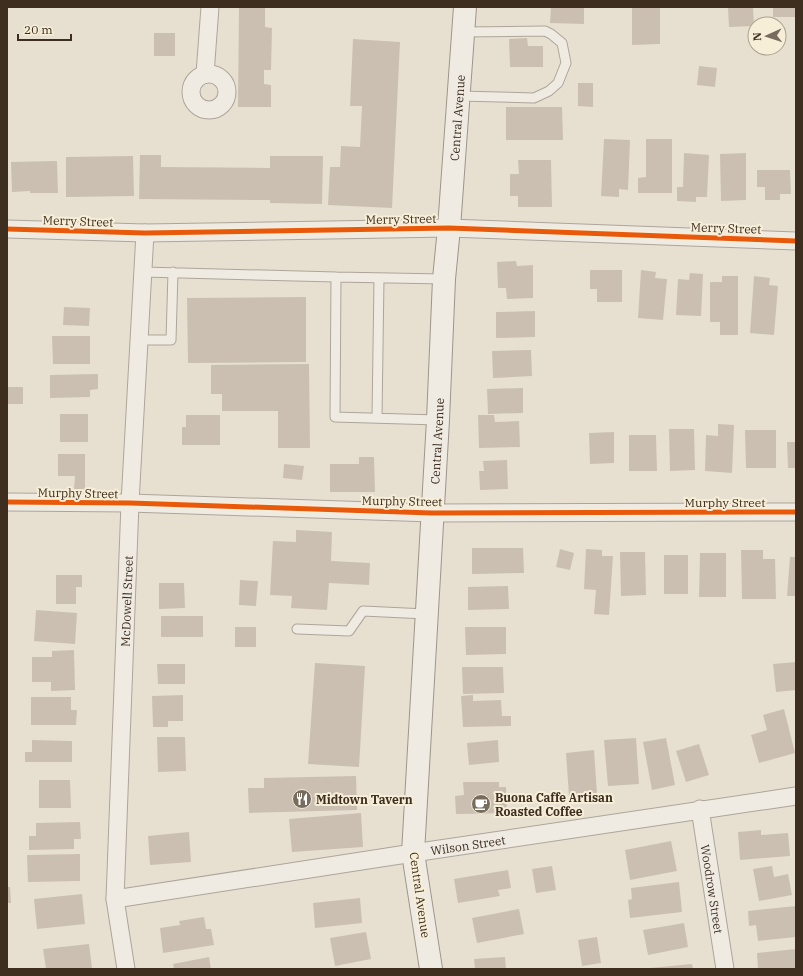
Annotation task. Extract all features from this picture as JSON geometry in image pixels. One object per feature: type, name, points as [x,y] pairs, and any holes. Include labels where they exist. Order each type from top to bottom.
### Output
[{"type":"main road","name":"Central Avenue","points":[[431,969],[413,853],[438,420],[444,279],[465,7]]},
{"type":"street","points":[[205,74],[210,7]]},
{"type":"street","name":"Merry Street","points":[[7,229],[146,233],[449,228],[796,241]]},
{"type":"street","name":"McDowell Street","points":[[126,969],[115,899],[130,503],[146,233]]},
{"type":"street","name":"Murphy Street","points":[[7,502],[130,503],[432,513],[796,512]]},
{"type":"street","name":"Wilson Street","points":[[115,899],[700,809],[796,796]]},
{"type":"street","name":"Woodrow Street","points":[[700,809],[725,969]]},
{"type":"lane","points":[[458,96],[534,98],[549,91],[558,83],[566,63],[562,43],[545,31],[463,32]]},
{"type":"lane","points":[[143,272],[444,279]]},
{"type":"lane","points":[[140,340],[171,340],[173,272]]},
{"type":"lane","points":[[336,277],[335,417],[438,420]]},
{"type":"lane","points":[[377,418],[379,278]]},
{"type":"lane","points":[[297,629],[349,631],[363,610],[426,614]]},
{"type":"building","points":[[239,7],[265,7],[265,27],[272,28],[271,70],[264,70],[264,84],[271,85],[271,107],[238,107]]},
{"type":"building","points":[[551,7],[584,7],[584,24],[550,23]]},
{"type":"building","points":[[632,7],[660,7],[660,44],[632,45]]},
{"type":"building","points":[[728,7],[753,7],[753,16],[747,16],[747,26],[729,27]]},
{"type":"building","points":[[773,7],[796,7],[796,17],[773,16]]},
{"type":"building","points":[[154,33],[175,33],[175,56],[154,56]]},
{"type":"building","points":[[527,38],[528,46],[543,46],[543,67],[510,67],[509,39]]},
{"type":"building","points":[[353,39],[400,42],[392,208],[328,205],[330,167],[340,167],[341,146],[360,147],[362,106],[350,106]]},
{"type":"building","points":[[699,66],[717,68],[715,87],[697,85]]},
{"type":"building","points":[[578,83],[593,83],[593,107],[578,106]]},
{"type":"building","points":[[506,107],[562,107],[563,140],[506,140]]},
{"type":"building","points":[[604,139],[630,140],[628,190],[619,189],[619,197],[601,196]]},
{"type":"building","points":[[646,139],[672,139],[672,193],[638,193],[638,178],[646,177]]},
{"type":"building","points":[[684,153],[709,155],[707,197],[696,197],[696,202],[677,201],[677,187],[683,187]]},
{"type":"building","points":[[746,153],[746,200],[721,201],[720,154]]},
{"type":"building","points":[[140,155],[161,155],[161,167],[270,168],[270,156],[323,156],[322,204],[270,203],[270,200],[139,199]]},
{"type":"building","points":[[133,156],[134,196],[66,197],[66,157]]},
{"type":"building","points":[[518,160],[551,160],[552,207],[518,207],[518,196],[510,196],[510,174],[519,174]]},
{"type":"building","points":[[57,161],[58,193],[30,193],[30,191],[12,192],[11,162]]},
{"type":"building","points":[[757,170],[790,170],[791,194],[780,194],[780,200],[765,200],[765,187],[757,187]]},
{"type":"building","points":[[516,261],[517,266],[533,265],[533,298],[507,299],[506,288],[498,288],[497,262]]},
{"type":"building","points":[[590,270],[622,270],[622,302],[597,302],[597,289],[590,289]]},
{"type":"building","points":[[641,270],[656,272],[655,278],[667,279],[663,320],[638,318]]},
{"type":"building","points":[[690,273],[703,274],[701,316],[676,315],[678,279],[689,280]]},
{"type":"building","points":[[722,276],[738,276],[738,335],[720,335],[720,322],[710,322],[710,282],[722,282]]},
{"type":"building","points":[[754,276],[770,278],[769,285],[778,286],[774,335],[750,333]]},
{"type":"building","points":[[306,297],[306,362],[188,363],[187,298]]},
{"type":"building","points":[[64,307],[90,308],[89,326],[63,325]]},
{"type":"building","points":[[535,311],[535,337],[496,338],[496,312]]},
{"type":"building","points":[[52,336],[90,336],[90,364],[53,364]]},
{"type":"building","points":[[531,350],[532,376],[493,378],[492,351]]},
{"type":"building","points":[[309,364],[310,448],[278,448],[278,411],[222,411],[222,394],[211,394],[211,365]]},
{"type":"building","points":[[98,374],[98,389],[90,390],[90,397],[50,398],[50,375]]},
{"type":"building","points":[[7,387],[23,387],[23,404],[7,404]]},
{"type":"building","points":[[523,388],[523,413],[488,414],[487,389]]},
{"type":"building","points":[[60,414],[88,414],[88,442],[60,442]]},
{"type":"building","points":[[186,415],[220,415],[220,445],[182,445],[182,427],[186,427]]},
{"type":"building","points":[[478,415],[494,415],[495,422],[519,421],[520,447],[479,448]]},
{"type":"building","points":[[718,424],[734,425],[732,473],[705,471],[706,435],[718,436]]},
{"type":"building","points":[[669,429],[694,429],[695,470],[670,471]]},
{"type":"building","points":[[745,430],[776,430],[776,468],[746,468]]},
{"type":"building","points":[[614,432],[614,463],[590,464],[589,433]]},
{"type":"building","points":[[629,435],[656,435],[657,471],[629,471]]},
{"type":"building","points":[[787,442],[796,442],[796,468],[788,468]]},
{"type":"building","points":[[58,454],[85,454],[85,489],[74,489],[75,476],[58,476]]},
{"type":"building","points":[[359,457],[374,457],[375,492],[330,492],[330,464],[359,464]]},
{"type":"building","points":[[507,460],[508,489],[480,490],[479,471],[484,471],[483,461]]},
{"type":"building","points":[[284,464],[304,466],[302,480],[283,478]]},
{"type":"building","points":[[296,530],[332,532],[331,561],[370,563],[369,585],[329,583],[327,610],[291,608],[292,596],[270,595],[273,541],[296,542]]},
{"type":"building","points":[[472,548],[523,548],[524,573],[472,574]]},
{"type":"building","points":[[560,549],[574,553],[570,570],[556,567]]},
{"type":"building","points":[[586,549],[602,550],[602,556],[613,556],[609,615],[594,614],[596,590],[584,589]]},
{"type":"building","points":[[741,550],[763,550],[763,559],[775,559],[776,599],[742,599]]},
{"type":"building","points":[[620,552],[645,552],[646,595],[621,596]]},
{"type":"building","points":[[700,553],[726,553],[726,597],[699,597]]},
{"type":"building","points":[[664,555],[688,555],[688,594],[664,594]]},
{"type":"building","points":[[790,557],[796,557],[796,596],[787,596]]},
{"type":"building","points":[[56,575],[82,575],[82,587],[76,587],[76,604],[56,604]]},
{"type":"building","points":[[240,580],[258,581],[256,606],[239,605]]},
{"type":"building","points":[[159,583],[184,583],[185,608],[159,609]]},
{"type":"building","points":[[508,586],[509,609],[468,610],[468,587]]},
{"type":"building","points":[[36,610],[77,613],[75,644],[34,641]]},
{"type":"building","points":[[161,616],[203,616],[203,637],[161,637]]},
{"type":"building","points":[[235,627],[256,627],[256,647],[235,647]]},
{"type":"building","points":[[465,627],[506,627],[506,654],[466,655]]},
{"type":"building","points":[[74,650],[75,690],[51,691],[51,682],[32,682],[32,657],[52,657],[52,651]]},
{"type":"building","points":[[796,662],[796,690],[776,692],[773,664]]},
{"type":"building","points":[[315,663],[365,666],[359,767],[308,764]]},
{"type":"building","points":[[157,664],[185,664],[185,684],[158,684]]},
{"type":"building","points":[[462,667],[503,667],[504,693],[463,694]]},
{"type":"building","points":[[183,695],[183,721],[168,721],[168,727],[153,727],[152,696]]},
{"type":"building","points":[[473,695],[473,701],[501,700],[502,716],[511,716],[511,726],[463,727],[461,696]]},
{"type":"building","points":[[31,697],[71,697],[71,710],[77,710],[76,725],[31,725]]},
{"type":"building","points":[[784,709],[795,753],[759,763],[751,735],[767,730],[763,715]]},
{"type":"building","points":[[157,737],[185,737],[186,771],[158,772]]},
{"type":"building","points":[[636,738],[639,784],[608,786],[604,740]]},
{"type":"building","points":[[666,738],[675,785],[652,790],[643,742]]},
{"type":"building","points":[[32,740],[72,741],[72,762],[25,762],[25,752],[32,752]]},
{"type":"building","points":[[498,740],[499,762],[469,765],[467,743]]},
{"type":"building","points":[[699,744],[709,775],[686,782],[676,751]]},
{"type":"building","points":[[594,750],[597,794],[569,796],[566,753]]},
{"type":"building","name":"Midtown Tavern","points":[[356,776],[357,810],[249,813],[248,788],[264,788],[264,778]]},
{"type":"building","points":[[39,780],[70,780],[71,808],[39,808]]},
{"type":"building","name":"Buona Caffe Artisan Roasted Coffee","points":[[463,782],[499,782],[499,787],[506,787],[507,813],[456,814],[455,796],[464,795]]},
{"type":"building","points":[[361,813],[363,847],[292,852],[289,819]]},
{"type":"building","points":[[80,822],[81,839],[74,839],[74,849],[29,850],[29,836],[36,836],[36,823]]},
{"type":"building","points":[[761,830],[761,835],[788,833],[790,856],[740,860],[738,832]]},
{"type":"building","points":[[189,832],[191,862],[150,865],[148,836]]},
{"type":"building","points":[[671,841],[677,871],[630,880],[625,850]]},
{"type":"building","points":[[80,854],[80,881],[28,882],[27,855]]},
{"type":"building","points":[[552,866],[556,890],[536,893],[532,869]]},
{"type":"building","points":[[772,866],[774,877],[788,874],[792,895],[759,901],[753,869]]},
{"type":"building","points":[[508,870],[511,888],[498,890],[500,896],[458,903],[454,879]]},
{"type":"building","points":[[679,882],[682,912],[630,918],[628,900],[632,899],[631,888]]},
{"type":"building","points":[[7,887],[10,887],[11,903],[7,903]]},
{"type":"building","points":[[82,894],[85,924],[37,929],[34,899]]},
{"type":"building","points":[[360,898],[362,923],[315,928],[313,903]]},
{"type":"building","points":[[796,906],[796,937],[758,941],[756,925],[749,926],[748,911]]},
{"type":"building","points":[[519,909],[524,934],[477,943],[472,918]]},
{"type":"building","points":[[204,917],[206,929],[211,929],[214,945],[163,953],[160,928],[180,925],[179,921]]},
{"type":"building","points":[[684,923],[688,947],[648,955],[643,930]]},
{"type":"building","points":[[366,932],[371,959],[335,966],[330,938]]},
{"type":"building","points":[[597,937],[601,963],[582,966],[578,940]]},
{"type":"building","points":[[89,944],[92,968],[46,969],[43,949]]},
{"type":"building","points":[[796,949],[796,969],[758,969],[757,953]]},
{"type":"building","points":[[209,957],[211,969],[174,969],[173,964]]},
{"type":"building","points":[[505,957],[506,969],[475,969],[474,959]]},
{"type":"building","points":[[692,964],[693,969],[650,969],[650,968]]},
{"type":"cycle path","points":[[7,229],[145,233],[449,228],[796,241]]},
{"type":"cycle path","points":[[7,502],[130,503],[432,513],[796,512]]},
{"type":"place","name":"Midtown Tavern","points":[[302,799]]},
{"type":"place","name":"Buona Caffe Artisan Roasted Coffee","points":[[481,804]]}]
